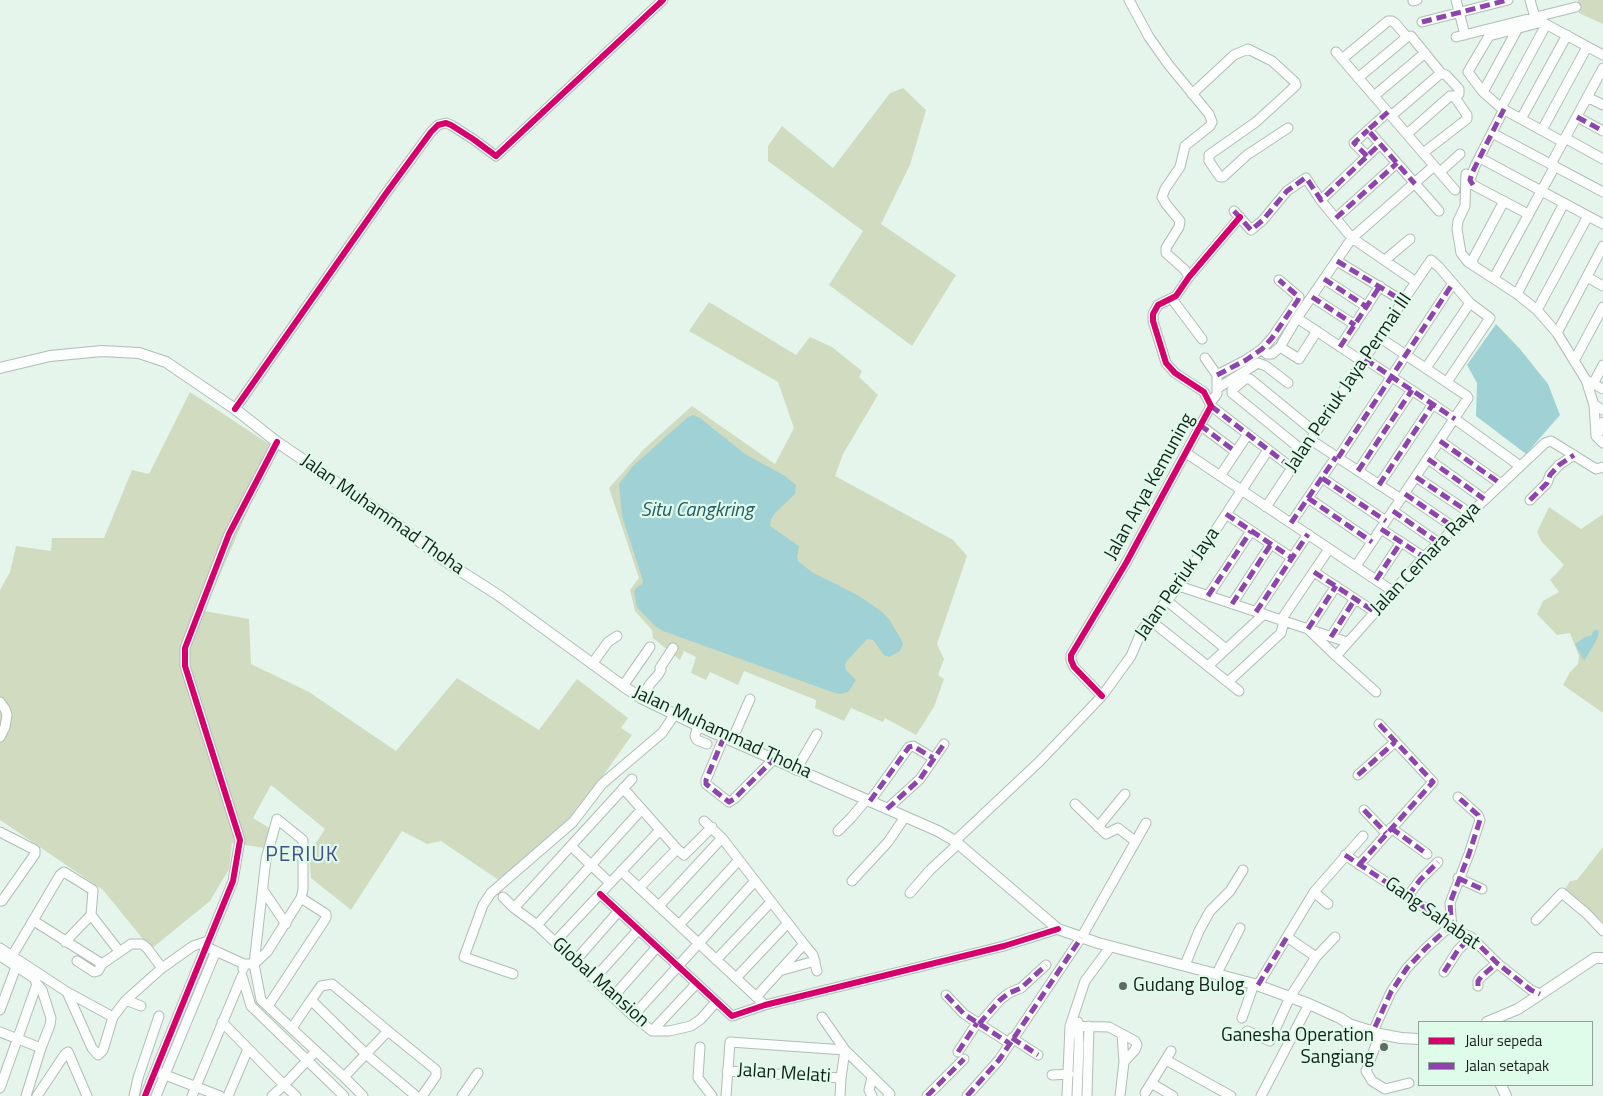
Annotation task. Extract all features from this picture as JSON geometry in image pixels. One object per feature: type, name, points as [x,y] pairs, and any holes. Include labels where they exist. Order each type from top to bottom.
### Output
[{"type":"main road","name":"Jalan Muhammad Thoha","points":[[0,368],[50,356],[102,351],[139,353],[166,362],[235,409],[277,442],[498,595],[641,698],[957,842],[1058,929],[1080,938],[1256,984],[1340,1018],[1348,1018],[1401,1038],[1418,1039]]},
{"type":"main road","points":[[1505,1021],[1540,994],[1595,958],[1603,957]]},
{"type":"main road","points":[[1490,1021],[1519,1011],[1598,964],[1603,957]]},
{"type":"main road","name":"Jalan Muhammad Thoha","points":[[1377,1030],[1418,1033]]},
{"type":"street","points":[[235,409],[387,192],[438,125],[446,123],[451,125],[496,156],[663,0]]},
{"type":"street","points":[[1129,0],[1149,37],[1168,64],[1209,114],[1212,122],[1210,126],[1185,146],[1180,168],[1165,189],[1162,197],[1180,221],[1179,227],[1166,248],[1166,253],[1189,276]]},
{"type":"street","points":[[1456,0],[1460,12],[1461,36],[1535,20],[1576,7]]},
{"type":"street","points":[[1422,22],[1460,12],[1481,3],[1506,0]]},
{"type":"street","points":[[1530,0],[1535,20]]},
{"type":"street","points":[[1603,55],[1535,20],[1518,28],[1489,36],[1468,72],[1483,92],[1503,109],[1542,130],[1603,158]]},
{"type":"street","points":[[1407,37],[1395,23],[1388,21],[1339,56],[1456,190]]},
{"type":"street","points":[[1528,214],[1472,185],[1470,177],[1546,24]]},
{"type":"street","points":[[1483,92],[1518,28]]},
{"type":"street","points":[[1358,78],[1407,37],[1412,36],[1441,73],[1446,75],[1459,89],[1459,94],[1455,98]]},
{"type":"street","points":[[1522,119],[1567,36]]},
{"type":"street","points":[[1542,130],[1587,46]]},
{"type":"street","points":[[1192,94],[1234,55],[1248,49],[1272,61],[1296,82],[1291,90],[1256,122],[1209,155],[1209,161],[1220,177],[1223,177],[1247,155],[1288,128]]},
{"type":"street","points":[[1374,96],[1425,53]]},
{"type":"street","points":[[1494,278],[1603,68]]},
{"type":"street","points":[[1367,156],[1354,143],[1441,73]]},
{"type":"street","points":[[1407,134],[1450,96],[1455,98],[1467,115],[1467,118],[1424,153]]},
{"type":"street","points":[[1588,97],[1603,105]]},
{"type":"street","points":[[1577,117],[1603,131]]},
{"type":"street","points":[[1368,130],[1438,211]]},
{"type":"street","points":[[1492,133],[1603,192]]},
{"type":"street","points":[[1380,144],[1321,200],[1352,238],[1416,282]]},
{"type":"street","points":[[1262,349],[1267,354],[1272,354],[1280,346],[1352,238],[1415,184],[1460,154]]},
{"type":"street","points":[[1480,158],[1603,224]]},
{"type":"street","points":[[1336,218],[1397,163]]},
{"type":"street","points":[[1466,174],[1465,206],[1458,221],[1457,229],[1461,253],[1468,262],[1494,278],[1537,310],[1557,333],[1574,361],[1590,382],[1603,389]]},
{"type":"street","name":"Jalan Arya Kemuning","points":[[1102,696],[1074,667],[1071,655],[1126,563],[1210,405],[1204,392],[1175,373],[1166,363],[1162,356],[1153,314],[1158,305],[1176,296],[1189,276],[1237,214],[1251,230],[1287,191],[1304,178],[1308,179],[1321,200]]},
{"type":"street","points":[[1474,266],[1472,261],[1504,200]]},
{"type":"street","points":[[1517,294],[1564,203]]},
{"type":"street","points":[[1537,310],[1588,216]]},
{"type":"street","points":[[1385,260],[1410,239]]},
{"type":"street","points":[[1557,333],[1602,252]]},
{"type":"street","points":[[1337,260],[1403,300]]},
{"type":"street","name":"Jalan Periuk Jaya Permai III","points":[[1266,507],[1430,261],[1433,261],[1453,283]]},
{"type":"street","points":[[1587,277],[1603,286]]},
{"type":"street","points":[[1324,279],[1367,307]]},
{"type":"street","points":[[1217,374],[1246,360],[1262,349],[1272,338],[1299,298],[1279,280]]},
{"type":"street","points":[[1291,523],[1453,283],[1470,303],[1488,316],[1490,321],[1447,382]]},
{"type":"street","points":[[1340,347],[1380,286]]},
{"type":"street","points":[[1312,297],[1355,325]]},
{"type":"street","points":[[1172,298],[1202,339]]},
{"type":"street","points":[[1426,368],[1470,303]]},
{"type":"street","points":[[1574,361],[1603,307]]},
{"type":"street","points":[[1297,318],[1340,347],[1392,376],[1520,466]]},
{"type":"street","points":[[1280,346],[1299,359],[1317,331]]},
{"type":"street","points":[[1356,566],[1440,442],[1468,397],[1380,337]]},
{"type":"street","points":[[1205,358],[1217,374],[1217,394],[1210,405],[1292,468]]},
{"type":"street","points":[[1218,388],[1258,363],[1266,366],[1288,383]]},
{"type":"street","points":[[1600,439],[1590,382],[1603,365]]},
{"type":"street","points":[[1303,451],[1231,391],[1245,379],[1250,379],[1337,457],[1379,485],[1455,528]]},
{"type":"street","points":[[1358,471],[1412,390]]},
{"type":"street","points":[[1379,485],[1432,404]]},
{"type":"street","points":[[1594,405],[1603,410]]},
{"type":"street","points":[[1600,439],[1603,422]]},
{"type":"street","points":[[1200,425],[1236,452]]},
{"type":"street","points":[[1220,476],[1248,434]]},
{"type":"street","name":"Jalan Cemara Raya","points":[[1336,656],[1424,557],[1549,440],[1574,455]]},
{"type":"street","points":[[145,1096],[234,881],[240,840],[185,666],[185,648],[230,534],[251,489],[277,442]]},
{"type":"street","points":[[1440,442],[1501,484]]},
{"type":"street","name":"Jalan Periuk Jaya","points":[[910,893],[957,842],[1040,761],[1102,696],[1131,656],[1142,630],[1179,586],[1268,450]]},
{"type":"street","points":[[1186,453],[1394,592]]},
{"type":"street","points":[[1530,500],[1548,483],[1550,475],[1559,465],[1574,455],[1596,469],[1602,468]]},
{"type":"street","points":[[1428,459],[1484,500]]},
{"type":"street","points":[[1416,477],[1470,513]]},
{"type":"street","points":[[1322,478],[1383,525],[1401,542],[1424,557]]},
{"type":"street","points":[[1308,498],[1372,542]]},
{"type":"street","points":[[1393,511],[1439,542]]},
{"type":"street","points":[[1226,514],[1292,558]]},
{"type":"street","points":[[1208,596],[1251,530]]},
{"type":"street","points":[[1208,666],[1260,613],[1308,534]]},
{"type":"street","points":[[1376,580],[1401,542]]},
{"type":"street","points":[[1232,604],[1272,544]]},
{"type":"street","points":[[1228,682],[1281,633],[1283,621],[1329,549]]},
{"type":"street","points":[[1314,572],[1375,612]]},
{"type":"street","points":[[1179,586],[1347,642]]},
{"type":"street","points":[[1308,629],[1336,586]]},
{"type":"street","points":[[1166,600],[1226,649]]},
{"type":"street","points":[[1331,637],[1355,600]]},
{"type":"street","points":[[1150,620],[1239,691]]},
{"type":"street","points":[[1308,629],[1376,692]]},
{"type":"street","points":[[592,664],[608,642],[617,636]]},
{"type":"street","points":[[623,686],[650,647]]},
{"type":"street","points":[[641,698],[661,670],[660,668],[672,648]]},
{"type":"street","points":[[750,699],[706,780],[707,786],[731,802],[774,759]]},
{"type":"street","points":[[0,702],[5,708],[7,715],[5,727],[0,737]]},
{"type":"street","points":[[513,974],[464,957],[483,905],[491,893],[573,822],[602,784],[662,733],[675,714]]},
{"type":"street","points":[[1359,865],[1433,782],[1379,724]]},
{"type":"street","points":[[698,725],[695,736],[696,740],[707,744]]},
{"type":"street","points":[[796,770],[817,734]]},
{"type":"street","points":[[1358,775],[1395,742]]},
{"type":"street","points":[[887,809],[920,779],[944,744]]},
{"type":"street","points":[[838,830],[868,800],[910,747],[914,746],[933,758]]},
{"type":"street","points":[[514,908],[632,779]]},
{"type":"street","points":[[623,788],[677,849],[686,855],[708,824],[722,838],[804,944],[815,961],[817,971]]},
{"type":"street","points":[[1098,827],[1124,794]]},
{"type":"street","points":[[1409,1082],[1384,1089],[1372,1080],[1366,1071],[1377,1030],[1391,992],[1407,968],[1426,948],[1450,929],[1450,903],[1458,878],[1469,854],[1480,817],[1458,797]]},
{"type":"street","points":[[1075,804],[1106,834],[1118,828],[1135,841]]},
{"type":"street","points":[[537,925],[590,864],[642,809]]},
{"type":"street","points":[[1364,810],[1389,831],[1427,854]]},
{"type":"street","points":[[852,881],[888,842],[905,817]]},
{"type":"street","points":[[192,1096],[222,1022],[249,964],[263,890],[266,859],[277,819],[304,840],[303,888],[301,898],[267,952],[249,964]]},
{"type":"street","points":[[967,1096],[999,1060],[1080,938],[1146,823]]},
{"type":"street","points":[[555,942],[660,830]]},
{"type":"street","points":[[0,832],[35,850],[35,854],[2,901],[0,901]]},
{"type":"street","points":[[1242,1018],[1256,984],[1314,892],[1363,836]]},
{"type":"street","points":[[659,906],[722,838]]},
{"type":"street","points":[[571,846],[610,883]]},
{"type":"street","points":[[639,888],[677,849]]},
{"type":"street","name":"Gang Sahabat","points":[[1345,855],[1433,913],[1450,929],[1471,938],[1497,963],[1531,990],[1540,994]]},
{"type":"street","points":[[679,924],[739,860]]},
{"type":"street","points":[[1408,896],[1420,880],[1438,862]]},
{"type":"street","points":[[1185,965],[1199,930],[1210,911],[1230,891],[1243,870]]},
{"type":"street","points":[[621,871],[765,1005]]},
{"type":"street","points":[[12,956],[34,922],[60,875],[64,872],[93,890],[91,915],[65,942]]},
{"type":"street","points":[[1458,878],[1482,889]]},
{"type":"street","points":[[633,1016],[755,881]]},
{"type":"street","points":[[263,890],[286,924]]},
{"type":"street","points":[[1314,892],[1328,904]]},
{"type":"street","points":[[1536,920],[1562,893],[1588,914],[1603,931]]},
{"type":"street","points":[[600,894],[732,1016],[765,1005],[1004,946],[1058,929]]},
{"type":"street","name":"Global Mansion","points":[[504,897],[514,908],[537,925],[633,1016],[652,1031],[669,1031],[691,1026],[701,1019],[716,1002]]},
{"type":"street","points":[[268,1006],[326,918],[326,914],[301,898]]},
{"type":"street","points":[[716,960],[771,902]]},
{"type":"street","points":[[576,961],[618,912]]},
{"type":"street","points":[[91,915],[119,951]]},
{"type":"street","points":[[34,922],[102,964]]},
{"type":"street","points":[[736,978],[787,924]]},
{"type":"street","points":[[1217,974],[1240,928]]},
{"type":"street","points":[[594,979],[638,930]]},
{"type":"street","points":[[1287,937],[1316,957]]},
{"type":"street","points":[[1247,1031],[1270,1041],[1290,997],[1316,957],[1335,937]]},
{"type":"street","points":[[1444,972],[1458,950],[1471,938]]},
{"type":"street","points":[[77,961],[94,972],[98,971],[102,964],[119,951],[131,944],[142,944],[162,968]]},
{"type":"street","points":[[67,992],[92,1048],[98,1055],[103,1050],[113,1017],[126,1000],[162,968],[193,946],[207,944],[216,951],[249,964]]},
{"type":"street","points":[[756,996],[804,944]]},
{"type":"street","points":[[1067,1096],[1076,1012],[1085,981],[1111,946]]},
{"type":"street","points":[[613,997],[657,947]]},
{"type":"street","points":[[0,948],[67,992],[113,1017]]},
{"type":"street","points":[[156,1096],[216,951]]},
{"type":"street","points":[[0,956],[34,978],[42,990],[51,1018],[26,1096]]},
{"type":"street","points":[[779,971],[815,961]]},
{"type":"street","points":[[1478,986],[1478,981],[1481,977],[1497,963]]},
{"type":"street","points":[[249,964],[261,1000],[363,1096]]},
{"type":"street","points":[[927,1096],[961,1055],[978,1024],[1000,1000],[1009,993],[1021,988],[1046,965]]},
{"type":"street","points":[[0,1010],[16,967]]},
{"type":"street","points":[[242,976],[250,1006],[344,1096]]},
{"type":"street","points":[[0,1088],[37,984]]},
{"type":"street","points":[[292,1028],[321,986],[332,984],[436,1070],[436,1076],[422,1096]]},
{"type":"street","points":[[652,1031],[696,984]]},
{"type":"street","points":[[946,995],[964,1014],[978,1024],[1038,1055]]},
{"type":"street","points":[[126,1000],[141,1006]]},
{"type":"street","points":[[311,1000],[367,1055],[416,1096]]},
{"type":"street","points":[[1263,1095],[1309,1004]]},
{"type":"street","points":[[134,1096],[138,1078],[159,1016]]},
{"type":"street","points":[[822,1017],[845,1050],[890,1094],[888,1096]]},
{"type":"street","points":[[222,1022],[296,1096]]},
{"type":"street","points":[[1074,1026],[1109,1027],[1135,1041],[1137,1045],[1135,1050],[1124,1062]]},
{"type":"street","points":[[1074,1026],[1077,1092],[1087,1092],[1089,1026]]},
{"type":"street","points":[[344,1077],[388,1031]]},
{"type":"street","points":[[0,1032],[41,1048]]},
{"type":"street","points":[[1120,1096],[1124,1062],[1122,1034]]},
{"type":"street","points":[[151,1041],[165,1047]]},
{"type":"street","points":[[726,1096],[731,1042],[845,1050]]},
{"type":"street","points":[[700,1047],[698,1078],[712,1096]]},
{"type":"street","points":[[228,1096],[248,1049]]},
{"type":"street","points":[[840,1096],[845,1050]]},
{"type":"street","points":[[272,1096],[316,1051]]},
{"type":"street","points":[[1145,1093],[1171,1051]]},
{"type":"street","points":[[38,1095],[64,1054],[68,1052],[87,1096]]},
{"type":"street","points":[[1166,1060],[1225,1095]]},
{"type":"street","points":[[155,1071],[220,1096]]},
{"type":"street","name":"Jalan Melati","points":[[727,1071],[841,1078]]},
{"type":"street","points":[[462,1096],[478,1073]]},
{"type":"street","points":[[1052,1075],[1069,1074]]},
{"type":"street","points":[[872,1077],[869,1090],[872,1096]]},
{"type":"street","points":[[1151,1083],[1173,1096]]},
{"type":"green space","points":[[1578,0],[1603,0],[1603,24],[1579,13]]},
{"type":"green space","points":[[903,88],[926,110],[910,165],[881,224],[956,275],[912,346],[829,285],[863,231],[768,161],[768,146],[782,126],[833,168],[890,93]]},
{"type":"green space","points":[[709,302],[796,355],[810,337],[832,347],[862,371],[859,377],[878,395],[843,454],[835,476],[953,540],[967,556],[937,644],[944,659],[938,675],[944,679],[934,707],[916,735],[885,718],[883,722],[851,708],[844,721],[815,708],[816,700],[744,671],[738,685],[710,672],[706,680],[691,673],[696,657],[684,651],[680,660],[653,638],[652,630],[635,611],[630,590],[639,578],[609,488],[644,449],[692,406],[775,464],[794,428],[778,382],[689,331]]},
{"type":"green space","points":[[190,392],[275,448],[204,611],[249,619],[251,664],[309,692],[396,751],[457,678],[539,730],[577,679],[628,718],[621,728],[632,735],[570,822],[500,881],[441,841],[427,844],[402,831],[351,910],[311,878],[309,853],[325,829],[271,785],[253,818],[271,829],[265,848],[232,843],[229,869],[210,901],[151,949],[103,890],[0,820],[0,590],[10,572],[16,546],[51,551],[52,538],[104,538],[132,470],[149,474]]},
{"type":"green space","points":[[1549,507],[1581,529],[1603,514],[1603,713],[1563,685],[1570,672],[1578,664],[1579,656],[1570,633],[1557,635],[1537,614],[1543,601],[1559,592],[1550,580],[1564,565],[1542,542],[1537,532]]},
{"type":"green space","points":[[1603,847],[1603,922],[1564,891],[1570,881],[1577,880]]},
{"type":"water","points":[[1496,324],[1520,349],[1548,384],[1560,415],[1526,454],[1476,416],[1477,383],[1467,365]]},
{"type":"water","name":"Situ Cangkring","points":[[693,415],[700,418],[745,454],[785,476],[796,485],[795,494],[775,513],[771,519],[770,526],[799,546],[797,558],[799,562],[812,572],[859,596],[881,611],[889,619],[902,641],[903,644],[900,651],[889,657],[884,655],[873,640],[867,639],[846,662],[846,670],[856,680],[848,692],[839,694],[832,692],[663,631],[656,627],[637,607],[634,592],[643,581],[622,516],[619,484],[633,466],[688,417]]},
{"type":"water","points":[[1595,630],[1598,630],[1599,633],[1584,661],[1575,644],[1585,637],[1592,635]]},
{"type":"marked path","points":[[1422,22],[1508,0]]},
{"type":"marked path","points":[[1473,185],[1470,180],[1472,173],[1504,109]]},
{"type":"marked path","points":[[1388,112],[1368,130],[1415,184]]},
{"type":"marked path","points":[[1577,117],[1603,131]]},
{"type":"marked path","points":[[1367,156],[1354,143],[1368,130]]},
{"type":"marked path","points":[[1234,211],[1251,230],[1263,220],[1287,191],[1305,178],[1321,200],[1380,144]]},
{"type":"marked path","points":[[1336,218],[1397,163]]},
{"type":"marked path","points":[[1337,261],[1403,301]]},
{"type":"marked path","points":[[1324,279],[1367,307]]},
{"type":"marked path","points":[[1217,375],[1246,360],[1262,349],[1272,338],[1298,300],[1299,297],[1279,280]]},
{"type":"marked path","points":[[1338,458],[1453,283]]},
{"type":"marked path","points":[[1340,347],[1380,286]]},
{"type":"marked path","points":[[1312,297],[1355,325]]},
{"type":"marked path","points":[[1365,359],[1455,419]]},
{"type":"marked path","points":[[1358,471],[1412,390]]},
{"type":"marked path","points":[[1379,485],[1433,404]]},
{"type":"marked path","points":[[1211,406],[1292,468]]},
{"type":"marked path","points":[[1200,425],[1236,452]]},
{"type":"marked path","points":[[1440,441],[1501,484]]},
{"type":"marked path","points":[[1530,500],[1547,483],[1550,475],[1559,465],[1574,455]]},
{"type":"marked path","points":[[1291,523],[1336,457]]},
{"type":"marked path","points":[[1428,459],[1484,499]]},
{"type":"marked path","points":[[1416,477],[1470,513]]},
{"type":"marked path","points":[[1322,478],[1386,521]]},
{"type":"marked path","points":[[1405,494],[1455,528]]},
{"type":"marked path","points":[[1308,498],[1372,542]]},
{"type":"marked path","points":[[1393,511],[1439,543]]},
{"type":"marked path","points":[[1226,514],[1292,558]]},
{"type":"marked path","points":[[1381,529],[1424,557]]},
{"type":"marked path","points":[[1208,596],[1251,531]]},
{"type":"marked path","points":[[1256,612],[1308,534]]},
{"type":"marked path","points":[[1376,580],[1401,542]]},
{"type":"marked path","points":[[1232,604],[1271,544]]},
{"type":"marked path","points":[[1314,572],[1375,612]]},
{"type":"marked path","points":[[1308,629],[1336,586]]},
{"type":"marked path","points":[[1331,637],[1355,599]]},
{"type":"marked path","points":[[1359,865],[1433,782],[1379,724]]},
{"type":"marked path","points":[[724,737],[706,784],[729,802],[774,759]]},
{"type":"marked path","points":[[1358,775],[1395,742]]},
{"type":"marked path","points":[[887,809],[920,779],[944,744]]},
{"type":"marked path","points":[[870,801],[909,747],[913,746],[933,758]]},
{"type":"marked path","points":[[1452,930],[1450,903],[1480,820],[1478,815],[1458,797]]},
{"type":"marked path","points":[[1364,810],[1386,833]]},
{"type":"marked path","points":[[1391,828],[1427,854]]},
{"type":"marked path","points":[[1345,855],[1433,913],[1448,928],[1471,937],[1497,963],[1531,990],[1540,994]]},
{"type":"marked path","points":[[1408,896],[1420,880],[1438,862]]},
{"type":"marked path","points":[[1458,878],[1482,889]]},
{"type":"marked path","points":[[1375,1027],[1391,992],[1407,968],[1448,928]]},
{"type":"marked path","points":[[1258,985],[1287,937]]},
{"type":"marked path","points":[[1444,972],[1458,950],[1471,937]]},
{"type":"marked path","points":[[967,1096],[999,1060],[1081,938]]},
{"type":"marked path","points":[[1478,986],[1478,981],[1481,977],[1497,963]]},
{"type":"marked path","points":[[979,1024],[1000,1000],[1009,993],[1021,988],[1046,965]]},
{"type":"marked path","points":[[946,995],[964,1014],[1009,1043]]},
{"type":"marked path","points":[[958,1052],[977,1023]]},
{"type":"marked path","points":[[1012,1038],[1038,1055]]},
{"type":"marked path","points":[[927,1096],[964,1059]]},
{"type":"cycle path","points":[[235,409],[387,192],[438,125],[446,123],[451,125],[496,156],[663,0]]},
{"type":"cycle path","points":[[1102,696],[1074,667],[1071,655],[1126,563],[1211,406],[1204,392],[1175,373],[1166,363],[1153,321],[1153,314],[1158,305],[1176,296],[1189,277],[1240,217]]},
{"type":"cycle path","points":[[145,1096],[233,881],[240,840],[185,666],[185,648],[229,534],[277,442]]},
{"type":"cycle path","points":[[600,894],[732,1016],[765,1005],[1004,946],[1058,929]]},
{"type":"place","name":"Gudang Bulog","points":[[1123,986]]},
{"type":"place","name":"Ganesha Operation Sangiang","points":[[1384,1047]]},
{"type":"district","name":"PERIUK","points":[[302,856]]}]
